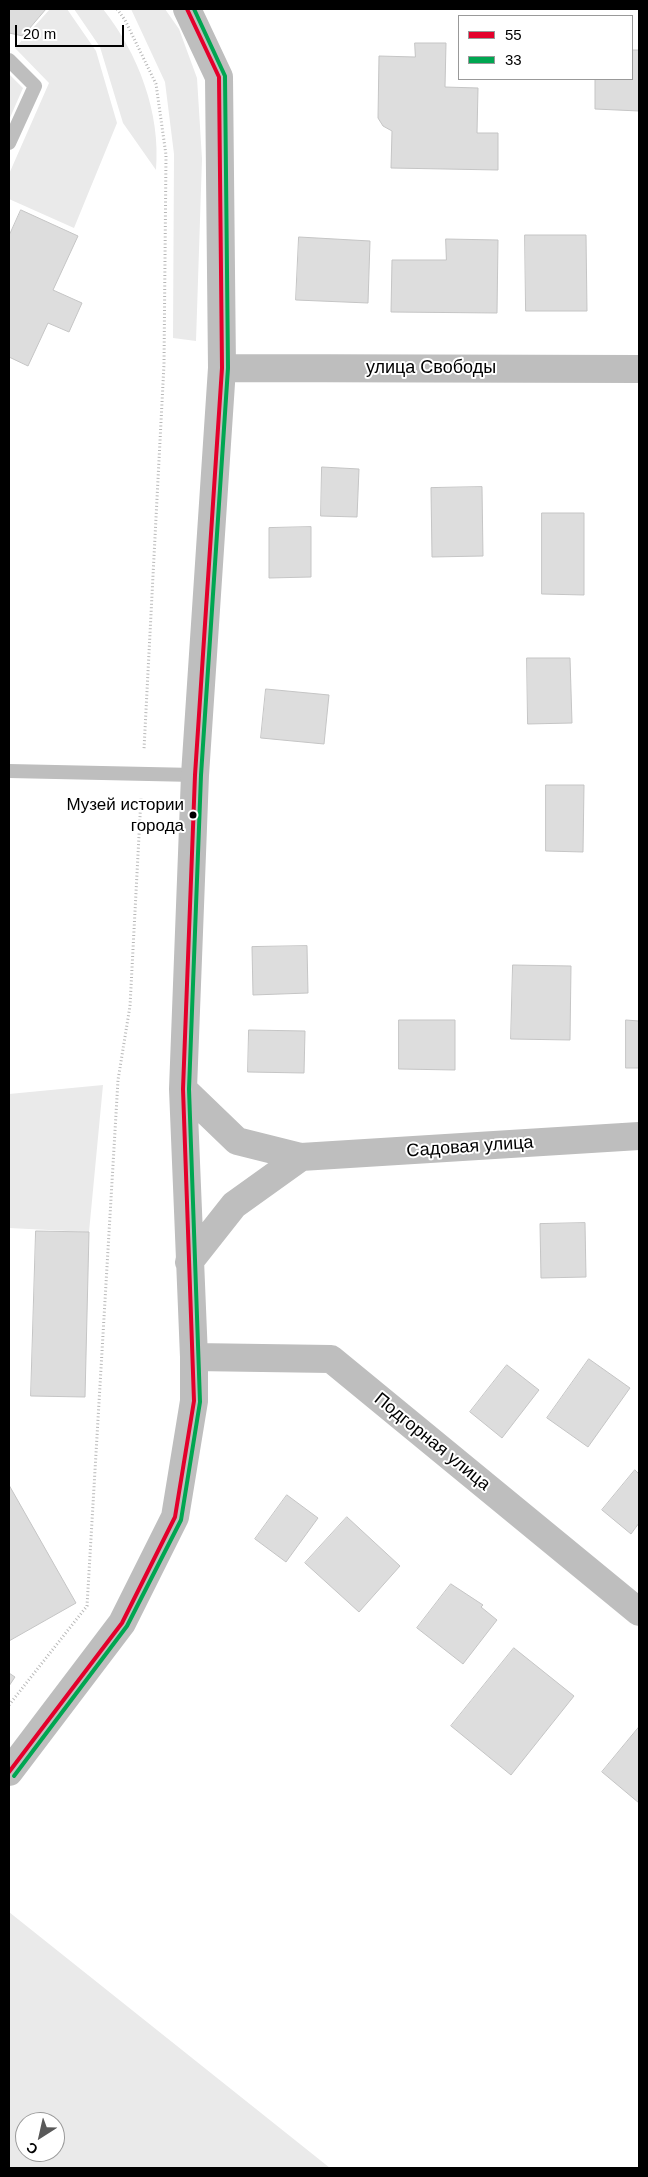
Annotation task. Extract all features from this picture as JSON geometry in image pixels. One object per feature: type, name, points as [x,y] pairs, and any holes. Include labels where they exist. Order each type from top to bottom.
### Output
[{"type":"street","points":[[9,1772],[122,1623],[175,1517],[194,1401],[194,1357],[183,1089],[195,775],[222,368],[219,77],[187,9]]},
{"type":"street","name":"улица Свободы","points":[[222,368],[639,369]]},
{"type":"street","name":"Садовая улица","points":[[183,1089],[237,1140],[301,1157],[639,1136]]},
{"type":"street","points":[[189,1262],[234,1205],[301,1157]]},
{"type":"street","name":"Подгорная улица","points":[[194,1357],[331,1359],[639,1612]]},
{"type":"lane","points":[[9,60],[35,86],[9,143]]},
{"type":"lane","points":[[9,772],[195,775]]},
{"type":"path","points":[[9,1705],[87,1606],[118,1080],[130,1006],[164,364],[166,155],[156,84],[125,20],[117,9]]},
{"type":"shaded area","points":[[50,9],[67,9],[96,51],[117,123],[74,228],[9,199],[9,174],[49,83],[15,48]]},
{"type":"shaded area","points":[[74,9],[103,9],[127,45],[151,106],[157,149],[156,170],[123,123],[100,47]]},
{"type":"shaded area","points":[[131,9],[165,9],[179,29],[197,78],[202,159],[196,341],[173,338],[174,154],[165,82]]},
{"type":"shaded area","points":[[9,74],[23,88],[9,120]]},
{"type":"shaded area","points":[[103,1085],[89,1232],[9,1228],[9,1094]]},
{"type":"shaded area","points":[[9,1912],[330,2168],[9,2168]]},
{"type":"building","points":[[9,9],[46,9],[23,36],[9,33]]},
{"type":"building","points":[[415,43],[446,43],[445,87],[478,88],[477,133],[498,133],[498,170],[391,168],[392,131],[383,126],[378,118],[379,56],[415,57]]},
{"type":"building","points":[[633,50],[639,50],[639,111],[595,109],[595,80],[633,80]]},
{"type":"building","points":[[21,210],[78,236],[53,290],[82,303],[69,332],[48,323],[28,366],[9,357],[9,236]]},
{"type":"building","points":[[525,235],[586,235],[587,311],[526,311]]},
{"type":"building","points":[[299,237],[370,241],[368,303],[296,300]]},
{"type":"building","points":[[446,239],[498,240],[497,313],[391,312],[392,260],[446,260]]},
{"type":"building","points":[[322,467],[359,469],[357,517],[321,516]]},
{"type":"building","points":[[482,487],[483,556],[432,557],[431,488]]},
{"type":"building","points":[[542,513],[584,513],[584,595],[542,594]]},
{"type":"building","points":[[311,527],[311,577],[269,578],[269,528]]},
{"type":"building","points":[[527,658],[570,658],[572,723],[528,724]]},
{"type":"building","points":[[266,689],[329,695],[324,744],[261,738]]},
{"type":"building","points":[[546,785],[584,785],[583,852],[546,851]]},
{"type":"building","points":[[307,946],[308,993],[253,995],[252,947]]},
{"type":"building","points":[[513,965],[571,966],[570,1040],[511,1039]]},
{"type":"building","points":[[399,1020],[455,1020],[455,1070],[399,1069]]},
{"type":"building","points":[[626,1020],[639,1021],[639,1068],[626,1068]]},
{"type":"building","points":[[249,1030],[305,1031],[304,1073],[248,1072]]},
{"type":"building","points":[[585,1223],[586,1277],[541,1278],[540,1224]]},
{"type":"building","points":[[36,1231],[89,1232],[85,1397],[31,1396]]},
{"type":"building","points":[[589,1359],[630,1388],[588,1447],[547,1418]]},
{"type":"building","points":[[507,1365],[539,1390],[502,1438],[470,1412]]},
{"type":"building","points":[[635,1470],[639,1474],[639,1523],[631,1534],[602,1510]]},
{"type":"building","points":[[9,1485],[76,1603],[9,1641]]},
{"type":"building","points":[[287,1495],[318,1518],[286,1562],[255,1539]]},
{"type":"building","points":[[347,1517],[400,1566],[359,1612],[305,1563]]},
{"type":"building","points":[[451,1584],[483,1605],[481,1607],[497,1620],[463,1664],[417,1628]]},
{"type":"building","points":[[514,1648],[574,1696],[511,1775],[451,1726]]},
{"type":"building","points":[[9,1673],[15,1677],[9,1686]]},
{"type":"building","points":[[639,1727],[639,1803],[602,1772]]},
{"type":"transit line","name":"55","points":[[9,1772],[122,1623],[175,1517],[194,1401],[183,1089],[195,775],[222,368],[219,77],[187,9]]},
{"type":"transit line","name":"33","points":[[14,1776],[127,1626],[181,1520],[200,1402],[189,1089],[201,775],[228,368],[225,76],[194,9]]},
{"type":"place","name":"Музей истории города","points":[[193,815]]}]
